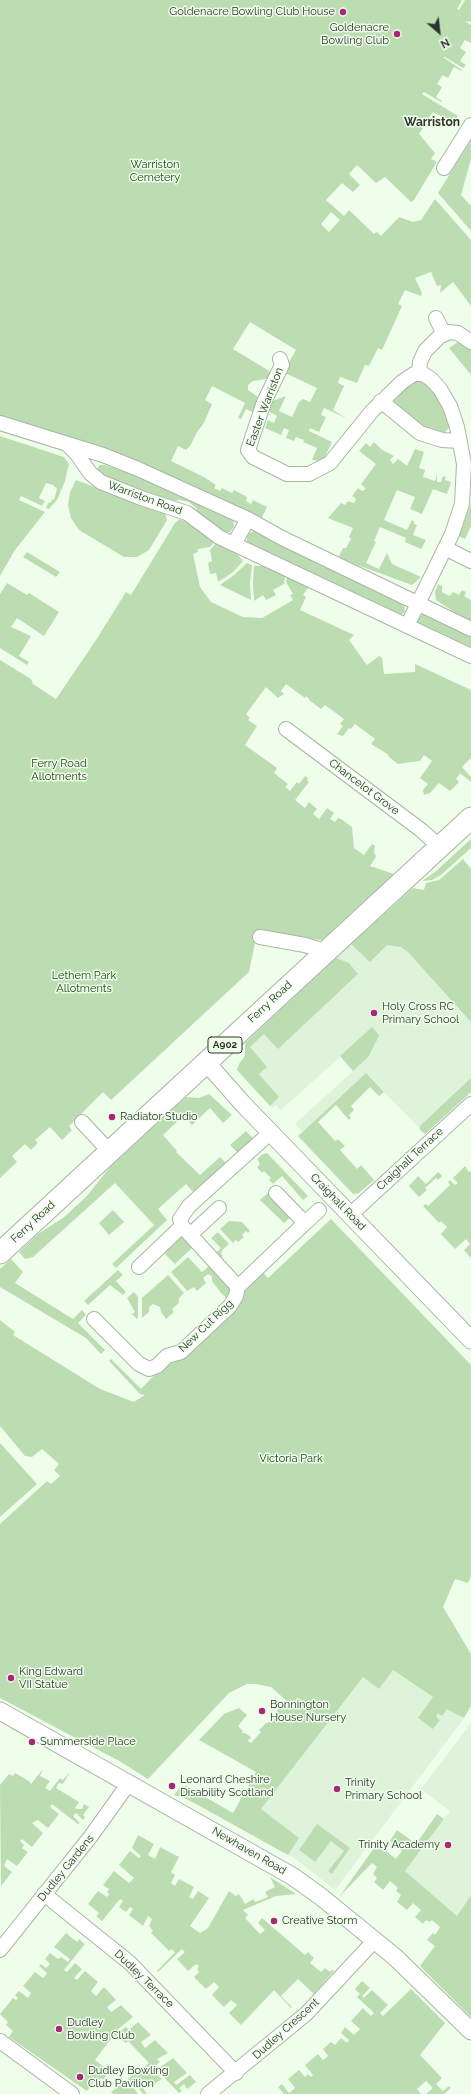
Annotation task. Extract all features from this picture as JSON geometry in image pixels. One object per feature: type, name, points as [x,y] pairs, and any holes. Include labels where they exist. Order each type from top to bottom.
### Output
[{"type":"main road","name":"Ferry Road","points":[[0,1253],[325,951],[471,818]]},
{"type":"street","points":[[444,168],[471,125]]},
{"type":"street","points":[[436,318],[444,334]]},
{"type":"street","points":[[407,626],[458,519],[463,499],[464,473],[460,441],[452,413],[445,398],[431,379],[419,373],[420,362],[425,351],[434,341],[444,334],[458,333],[471,342]]},
{"type":"street","name":"Easter Warriston","points":[[280,358],[282,365],[264,402],[248,450],[253,457],[287,474],[310,474],[330,463],[381,402],[408,377],[419,373]]},
{"type":"street","points":[[381,402],[420,433],[442,440],[460,441]]},
{"type":"street","name":"Warriston Road","points":[[0,423],[64,442],[138,469],[248,519],[282,538],[471,629]]},
{"type":"street","name":"Warriston Road","points":[[64,442],[76,452],[90,473],[101,482],[141,498],[186,513],[219,537],[471,656]]},
{"type":"street","points":[[234,544],[248,519]]},
{"type":"street","points":[[445,548],[471,561]]},
{"type":"street","name":"Chancelot Grove","points":[[286,729],[421,830],[440,847]]},
{"type":"street","points":[[260,937],[305,945],[325,951]]},
{"type":"street","name":"Craighall Road","points":[[206,1062],[350,1215],[471,1340]]},
{"type":"street","name":"Craighall Terrace","points":[[350,1215],[471,1104]]},
{"type":"street","points":[[82,1122],[109,1151]]},
{"type":"street","points":[[186,1231],[180,1218],[185,1211],[271,1132]]},
{"type":"street","points":[[276,1192],[305,1223]]},
{"type":"street","points":[[139,1267],[219,1208]]},
{"type":"street","name":"New Cut Rigg","points":[[94,1318],[139,1364],[149,1369],[157,1366],[167,1356],[180,1352],[224,1311],[235,1299],[238,1287],[319,1210]]},
{"type":"street","name":"New Cut Rigg","points":[[186,1231],[238,1287]]},
{"type":"street","name":"Newhaven Road","points":[[0,1711],[286,1872],[320,1896],[375,1940],[415,1975],[471,2030]]},
{"type":"street","name":"Dudley Gardens","points":[[0,1950],[103,1821],[129,1783]]},
{"type":"street","name":"Dudley Terrace","points":[[44,1894],[130,1963],[236,2072]]},
{"type":"street","name":"Dudley Crescent","points":[[208,2094],[306,2014],[375,1940]]},
{"type":"street","points":[[0,2041],[72,2094]]},
{"type":"shaded area","name":"Holy Cross RC Primary School","points":[[407,933],[471,986],[471,1092],[425,1134],[366,1073],[302,1132],[295,1124],[353,1071],[341,1056],[281,1110],[276,1105],[272,1108],[237,1070],[239,1064],[245,1056],[245,1043],[360,935]]},
{"type":"shaded area","name":"Trinity Primary School","points":[[367,1655],[393,1670],[464,1718],[335,1890],[294,1858],[235,1825]]},
{"type":"shaded area","name":"Trinity Academy","points":[[471,1723],[471,1895],[457,1916],[405,1871],[450,1811],[421,1789]]},
{"type":"green space","name":"Warriston Cemetery","points":[[0,0],[462,0],[457,9],[459,10],[465,0],[471,0],[471,22],[465,21],[471,25],[471,43],[465,40],[460,48],[466,52],[460,61],[466,65],[463,68],[443,57],[462,70],[461,71],[454,67],[448,78],[443,75],[440,79],[437,84],[442,87],[436,97],[442,101],[441,102],[424,92],[422,94],[458,116],[454,123],[433,112],[428,119],[425,117],[422,122],[425,125],[419,134],[435,153],[431,159],[437,162],[414,200],[411,202],[385,177],[376,183],[357,165],[349,174],[360,185],[353,192],[342,183],[326,200],[344,216],[349,210],[374,234],[377,232],[381,236],[399,217],[413,222],[421,220],[435,199],[471,240],[471,306],[453,282],[440,293],[441,285],[437,286],[431,272],[415,278],[422,293],[421,296],[405,290],[398,304],[402,306],[382,350],[378,348],[369,366],[365,365],[357,383],[340,377],[338,383],[344,386],[333,410],[346,418],[324,408],[321,415],[326,417],[319,432],[310,428],[309,431],[332,442],[325,457],[318,461],[312,460],[317,448],[296,437],[294,441],[286,438],[289,430],[284,428],[281,435],[265,428],[268,420],[274,423],[277,416],[268,411],[272,401],[286,396],[279,411],[292,417],[299,402],[303,399],[310,402],[317,388],[283,372],[296,350],[250,322],[233,349],[271,372],[266,379],[253,381],[248,385],[248,390],[259,398],[254,413],[246,409],[241,419],[238,418],[245,403],[212,386],[205,400],[212,404],[204,423],[186,450],[178,446],[171,461],[204,477],[216,485],[214,488],[220,491],[222,488],[232,493],[234,490],[247,497],[246,501],[251,504],[253,500],[267,507],[260,521],[0,419]],"holes":[[[331,212],[340,220],[329,232],[321,224]]]},
{"type":"green space","points":[[471,140],[471,159],[461,195],[471,206],[471,231],[438,193]]},
{"type":"green space","points":[[458,342],[471,350],[471,375],[449,348]]},
{"type":"green space","points":[[418,380],[425,382],[444,408],[450,427],[444,433],[433,434],[396,407],[394,400],[398,391]]},
{"type":"green space","points":[[0,436],[64,457],[69,464],[65,481],[57,500],[49,509],[46,508],[49,502],[51,503],[52,499],[54,500],[57,489],[53,485],[46,483],[39,498],[45,501],[42,506],[21,496],[19,500],[45,512],[15,550],[0,576]]},
{"type":"green space","points":[[374,442],[382,450],[394,456],[390,460],[393,464],[398,459],[407,466],[415,449],[424,452],[419,468],[425,470],[423,477],[435,481],[437,474],[437,482],[441,482],[443,476],[446,477],[445,480],[451,482],[447,494],[433,489],[422,514],[410,509],[415,497],[397,490],[384,520],[407,530],[412,520],[414,524],[417,525],[413,535],[426,540],[421,549],[405,542],[406,538],[380,527],[374,541],[376,542],[366,563],[379,569],[387,553],[392,564],[421,577],[412,585],[338,558],[343,548],[346,548],[351,539],[349,537],[353,528],[328,518],[341,503],[345,505],[348,501],[354,503],[356,499],[352,496],[358,488],[362,491],[366,489],[361,484],[376,464],[359,451],[366,443],[370,447]]},
{"type":"green space","points":[[100,465],[105,465],[136,476],[233,519],[234,527],[230,532],[226,532],[200,516],[196,508],[189,502],[180,500],[169,502],[99,475],[96,470]]},
{"type":"green space","points":[[76,480],[165,513],[167,520],[149,550],[137,557],[124,557],[79,530],[71,518],[68,505],[70,492]]},
{"type":"green space","points":[[471,504],[471,526],[465,539],[459,536]]},
{"type":"green space","points":[[180,519],[200,529],[215,541],[210,547],[198,549],[198,552],[193,554],[200,587],[211,602],[243,617],[262,618],[293,600],[290,595],[293,594],[286,582],[287,577],[309,587],[303,595],[306,597],[300,610],[354,635],[349,640],[367,665],[379,656],[382,658],[384,674],[415,672],[415,664],[471,690],[471,758],[462,767],[471,777],[471,782],[460,773],[456,779],[459,782],[450,791],[439,783],[430,793],[424,795],[423,790],[428,784],[420,778],[432,761],[424,755],[420,761],[398,764],[388,756],[389,755],[371,744],[375,739],[355,724],[351,729],[349,728],[343,736],[337,734],[343,726],[340,724],[344,719],[325,705],[321,709],[306,696],[305,698],[286,684],[281,691],[284,694],[278,698],[266,687],[246,714],[250,718],[248,720],[257,726],[245,745],[277,768],[274,773],[288,784],[285,787],[290,791],[297,782],[299,784],[305,776],[308,778],[307,780],[309,782],[295,800],[305,808],[309,802],[317,809],[313,814],[319,819],[327,808],[334,813],[330,819],[335,822],[338,818],[341,819],[352,827],[354,848],[364,855],[372,844],[375,846],[374,852],[376,857],[370,866],[394,874],[322,940],[257,933],[249,972],[111,1100],[103,1092],[69,1126],[72,1130],[62,1140],[50,1127],[35,1140],[38,1143],[31,1150],[25,1144],[12,1156],[17,1162],[0,1178],[0,660],[31,679],[33,684],[56,699],[126,592],[131,595],[175,523]]},
{"type":"green space","points":[[255,531],[404,604],[405,612],[401,615],[247,544],[247,536],[251,532]]},
{"type":"green space","points":[[217,542],[238,555],[243,561],[232,573],[218,582],[216,573],[210,574],[208,563],[212,561],[210,550]]},
{"type":"green space","points":[[27,552],[60,572],[56,577],[23,557]]},
{"type":"green space","points":[[247,563],[252,565],[250,583],[251,600],[220,585]]},
{"type":"green space","points":[[254,566],[264,566],[285,576],[284,584],[273,590],[276,595],[266,600],[263,595],[254,601]]},
{"type":"green space","points":[[7,583],[27,595],[29,593],[59,612],[44,636],[17,618],[11,627],[31,636],[19,656],[29,662],[27,665],[0,648],[0,594]]},
{"type":"green space","points":[[438,584],[442,586],[442,592],[450,596],[453,592],[459,595],[462,590],[466,592],[464,596],[471,600],[471,623],[436,600],[435,592]]},
{"type":"green space","points":[[423,614],[471,635],[471,651],[417,624],[418,617]]},
{"type":"green space","points":[[471,839],[471,848],[441,875],[432,880],[422,881],[435,872]]},
{"type":"green space","points":[[463,859],[471,869],[471,1022],[408,952],[401,947],[387,945],[370,962],[351,944],[413,888],[424,890],[426,883],[439,880]]},
{"type":"green space","points":[[336,958],[349,963],[358,974],[278,1049],[264,1034],[250,1047],[267,1067],[259,1074],[279,1097],[270,1106],[237,1070],[239,1064],[245,1056],[245,1043]]},
{"type":"green space","points":[[372,1027],[379,1035],[376,1042],[368,1057],[353,1071],[340,1056]]},
{"type":"green space","points":[[366,1073],[384,1092],[379,1096],[370,1087],[351,1106],[354,1110],[349,1115],[351,1118],[349,1120],[336,1105],[318,1122],[335,1141],[338,1139],[345,1146],[340,1150],[357,1169],[361,1165],[374,1180],[359,1193],[353,1194],[298,1136]]},
{"type":"green space","points":[[471,1078],[471,1092],[425,1134],[420,1130],[420,1126]]},
{"type":"green space","points":[[209,1094],[232,1115],[223,1123],[210,1108],[192,1125],[183,1116],[163,1135],[177,1151],[176,1152],[200,1175],[220,1157],[227,1164],[194,1193],[186,1184],[158,1209],[167,1220],[116,1268],[112,1264],[154,1225],[115,1183],[33,1257],[25,1259],[19,1252],[38,1234],[63,1218],[87,1196],[110,1167],[186,1097],[199,1098]]},
{"type":"green space","points":[[246,1131],[255,1140],[239,1154],[230,1145]]},
{"type":"green space","points":[[267,1153],[308,1196],[303,1200],[282,1176],[273,1184],[269,1180],[271,1178],[264,1171],[262,1173],[257,1167],[260,1164],[257,1159],[263,1154]]},
{"type":"green space","points":[[465,1166],[469,1172],[471,1171],[471,1258],[464,1250],[470,1244],[466,1239],[455,1249],[441,1234],[447,1227],[441,1221],[439,1223],[423,1206],[426,1204],[428,1206],[450,1185],[448,1182],[450,1180],[455,1185],[458,1183],[453,1178]]},
{"type":"green space","points":[[438,1172],[442,1176],[438,1180],[436,1178],[425,1188],[427,1190],[419,1197],[409,1186],[418,1176],[426,1184]]},
{"type":"green space","points":[[269,1192],[291,1217],[284,1223],[260,1200]]},
{"type":"green space","points":[[113,1210],[124,1222],[109,1235],[99,1223]]},
{"type":"green space","name":"Victoria Park","points":[[331,1219],[471,1365],[471,1576],[468,1583],[455,1579],[443,1607],[471,1654],[471,1706],[464,1718],[447,1709],[442,1716],[438,1713],[436,1717],[440,1720],[433,1729],[418,1718],[433,1697],[393,1670],[379,1689],[363,1677],[261,1809],[299,1838],[288,1855],[196,1804],[174,1795],[180,1787],[186,1786],[233,1813],[256,1772],[199,1740],[224,1714],[239,1708],[247,1715],[238,1726],[243,1731],[242,1733],[245,1733],[251,1737],[248,1741],[251,1743],[261,1732],[259,1730],[266,1723],[274,1721],[275,1713],[280,1707],[283,1710],[289,1703],[271,1687],[247,1684],[229,1693],[148,1779],[121,1762],[0,1698],[0,1524],[47,1481],[51,1484],[60,1476],[54,1470],[59,1464],[42,1449],[32,1457],[25,1456],[0,1426],[0,1320],[15,1332],[13,1335],[100,1389],[134,1402],[145,1395],[140,1394],[109,1361],[111,1359],[141,1389],[169,1360],[177,1361],[219,1322],[261,1270],[268,1278]]},
{"type":"green space","points":[[229,1221],[242,1222],[250,1231],[248,1233],[246,1231],[242,1235],[244,1237],[238,1242],[236,1240],[233,1243],[220,1229]]},
{"type":"green space","points":[[218,1232],[229,1244],[222,1250],[221,1254],[223,1256],[218,1260],[214,1255],[221,1248],[211,1238]]},
{"type":"green space","points":[[183,1236],[193,1247],[175,1264],[165,1254],[174,1238]]},
{"type":"green space","points":[[188,1257],[202,1272],[209,1266],[233,1292],[230,1301],[221,1293],[212,1281],[212,1276],[208,1274],[203,1278],[206,1283],[197,1291],[194,1287],[187,1291],[171,1272]]},
{"type":"green space","points":[[11,1259],[23,1272],[15,1283],[73,1319],[82,1310],[86,1315],[78,1323],[105,1350],[101,1354],[86,1338],[0,1287],[0,1269]]},
{"type":"green space","points":[[118,1270],[123,1275],[116,1281],[126,1292],[123,1295],[110,1285],[88,1305],[84,1301]]},
{"type":"green space","points":[[168,1275],[184,1293],[179,1298],[179,1303],[172,1309],[174,1312],[166,1319],[161,1312],[160,1307],[153,1304],[149,1307],[149,1312],[142,1318],[142,1298]]},
{"type":"green space","points":[[134,1292],[138,1297],[137,1319],[132,1314],[135,1312],[127,1298]]},
{"type":"green space","points":[[0,1443],[37,1484],[0,1517]]},
{"type":"green space","points":[[43,1769],[40,1776],[50,1781],[45,1788],[50,1791],[60,1778],[63,1780],[70,1772],[63,1784],[59,1783],[56,1788],[79,1802],[75,1808],[82,1809],[84,1804],[89,1807],[83,1815],[85,1817],[83,1820],[76,1813],[73,1816],[80,1823],[78,1824],[52,1804],[50,1807],[59,1814],[48,1828],[38,1820],[32,1823],[43,1833],[32,1847],[22,1839],[20,1841],[24,1845],[22,1848],[28,1852],[17,1866],[7,1859],[4,1866],[12,1872],[1,1886],[0,1785],[9,1774],[13,1776],[15,1773],[29,1781],[31,1784]]},
{"type":"green space","points":[[437,1814],[444,1819],[405,1871],[457,1916],[471,1895],[471,2017],[420,1966],[435,1946],[427,1940],[433,1933],[435,1935],[440,1927],[432,1920],[430,1922],[426,1920],[423,1924],[415,1917],[421,1910],[413,1903],[407,1910],[397,1902],[401,1895],[396,1891],[398,1888],[390,1881],[383,1890],[374,1882],[377,1878],[373,1874],[377,1867],[372,1863],[339,1897],[377,1844],[396,1859],[402,1851],[390,1841],[397,1830],[416,1844]]},
{"type":"green space","points":[[317,1824],[350,1848],[332,1874],[328,1871],[344,1851],[331,1841],[315,1862],[299,1850]]},
{"type":"green space","points":[[138,1835],[154,1844],[148,1855],[155,1859],[160,1847],[179,1857],[171,1872],[175,1875],[171,1883],[175,1886],[179,1879],[194,1887],[189,1897],[193,1899],[198,1891],[209,1898],[190,1926],[200,1933],[208,1928],[229,1891],[236,1896],[239,1894],[245,1904],[253,1899],[255,1902],[268,1897],[265,1892],[275,1887],[270,1877],[296,1894],[276,1896],[243,1910],[248,1915],[245,1918],[260,1934],[265,1930],[258,1923],[262,1918],[305,1955],[308,1952],[314,1958],[310,1963],[321,1972],[325,1968],[330,1972],[332,1970],[334,1971],[314,1994],[298,1979],[281,1996],[292,2007],[291,2008],[274,1990],[241,2025],[229,2013],[237,2005],[231,2000],[224,2007],[212,1995],[219,1987],[214,1982],[206,1989],[194,1977],[199,1972],[197,1969],[199,1966],[196,1964],[188,1971],[177,1959],[185,1952],[182,1949],[158,1972],[157,1971],[175,1952],[171,1949],[169,1951],[151,1933],[153,1931],[149,1926],[152,1919],[148,1916],[143,1926],[129,1915],[133,1909],[130,1907],[126,1912],[119,1907],[123,1901],[120,1899],[102,1921],[96,1916],[99,1913],[88,1904],[98,1891],[107,1897],[109,1894],[107,1892],[109,1889],[103,1885],[114,1871],[129,1883],[134,1878],[119,1865],[130,1851],[139,1858],[141,1856],[132,1848]]},
{"type":"green space","points":[[66,1933],[77,1942],[79,1939],[85,1944],[64,1970],[67,1972],[75,1963],[82,1969],[74,1978],[77,1980],[85,1971],[98,1982],[91,1991],[96,1996],[104,1987],[116,2000],[107,2007],[111,2012],[121,2005],[133,2017],[117,2030],[119,2032],[126,2027],[129,2030],[138,2022],[151,2035],[141,2042],[145,2048],[155,2040],[168,2053],[157,2059],[160,2062],[156,2065],[159,2068],[173,2058],[187,2073],[174,2082],[176,2085],[190,2075],[196,2082],[187,2089],[184,2084],[179,2088],[182,2091],[179,2093],[156,2069],[153,2071],[162,2079],[148,2088],[141,2079],[138,2081],[147,2094],[143,2094],[135,2083],[132,2086],[138,2094],[113,2094],[111,2092],[149,2063],[128,2041],[126,2043],[114,2035],[95,2060],[109,2072],[103,2080],[101,2078],[98,2082],[95,2080],[87,2091],[9,2037],[13,2031],[6,2025],[8,2022],[0,2014],[13,1998],[16,2000],[18,1998],[15,1995],[19,1991],[28,1998],[31,1993],[23,1986],[35,1972],[43,1978],[45,1976],[47,1973],[39,1966],[41,1964],[46,1968],[50,1964],[45,1959],[50,1953],[58,1959],[61,1957],[68,1962],[70,1959],[54,1947]]},
{"type":"green space","points":[[362,1981],[370,1988],[362,1996],[364,1998],[372,1990],[388,2005],[380,2013],[383,2016],[411,1989],[445,2023],[420,2055],[442,2078],[436,2084],[443,2091],[449,2086],[451,2088],[444,2094],[426,2094],[433,2088],[426,2081],[417,2089],[421,2094],[284,2094],[278,2087],[282,2084],[289,2093],[295,2088],[288,2079],[299,2070],[305,2077],[308,2074],[311,2077],[313,2075],[305,2065],[318,2054],[323,2060],[326,2058],[328,2056],[323,2049],[331,2042],[335,2045],[341,2038],[347,2043],[349,2040],[341,2033],[345,2027],[354,2035],[360,2029],[351,2021],[363,2008],[371,2016],[374,2013],[357,1997],[360,1994],[355,1989]]},
{"type":"place","name":"Goldenacre Bowling Club House","points":[[343,12]]},
{"type":"place","name":"Goldenacre Bowling Club","points":[[397,34]]},
{"type":"place","name":"Holy Cross RC Primary School","points":[[374,1013]]},
{"type":"place","name":"Radiator Studio","points":[[112,1117]]},
{"type":"place","name":"King Edward VII Statue","points":[[11,1678]]},
{"type":"place","name":"Bonnington House Nursery","points":[[262,1711]]},
{"type":"place","name":"Summerside Place","points":[[32,1742]]},
{"type":"place","name":"Leonard Cheshire Disability Scotland","points":[[172,1786]]},
{"type":"place","name":"Trinity Primary School","points":[[337,1789]]},
{"type":"place","name":"Trinity Academy","points":[[448,1845]]},
{"type":"place","name":"Creative Storm","points":[[274,1921]]},
{"type":"place","name":"Dudley Bowling Club","points":[[59,2029]]},
{"type":"place","name":"Dudley Bowling Club Pavilion","points":[[80,2077]]},
{"type":"district","name":"Warriston","points":[[432,122]]},
{"type":"park label","name":"Ferry Road Allotments","points":[[59,770]]},
{"type":"park label","name":"Lethem Park Allotments","points":[[84,982]]}]
